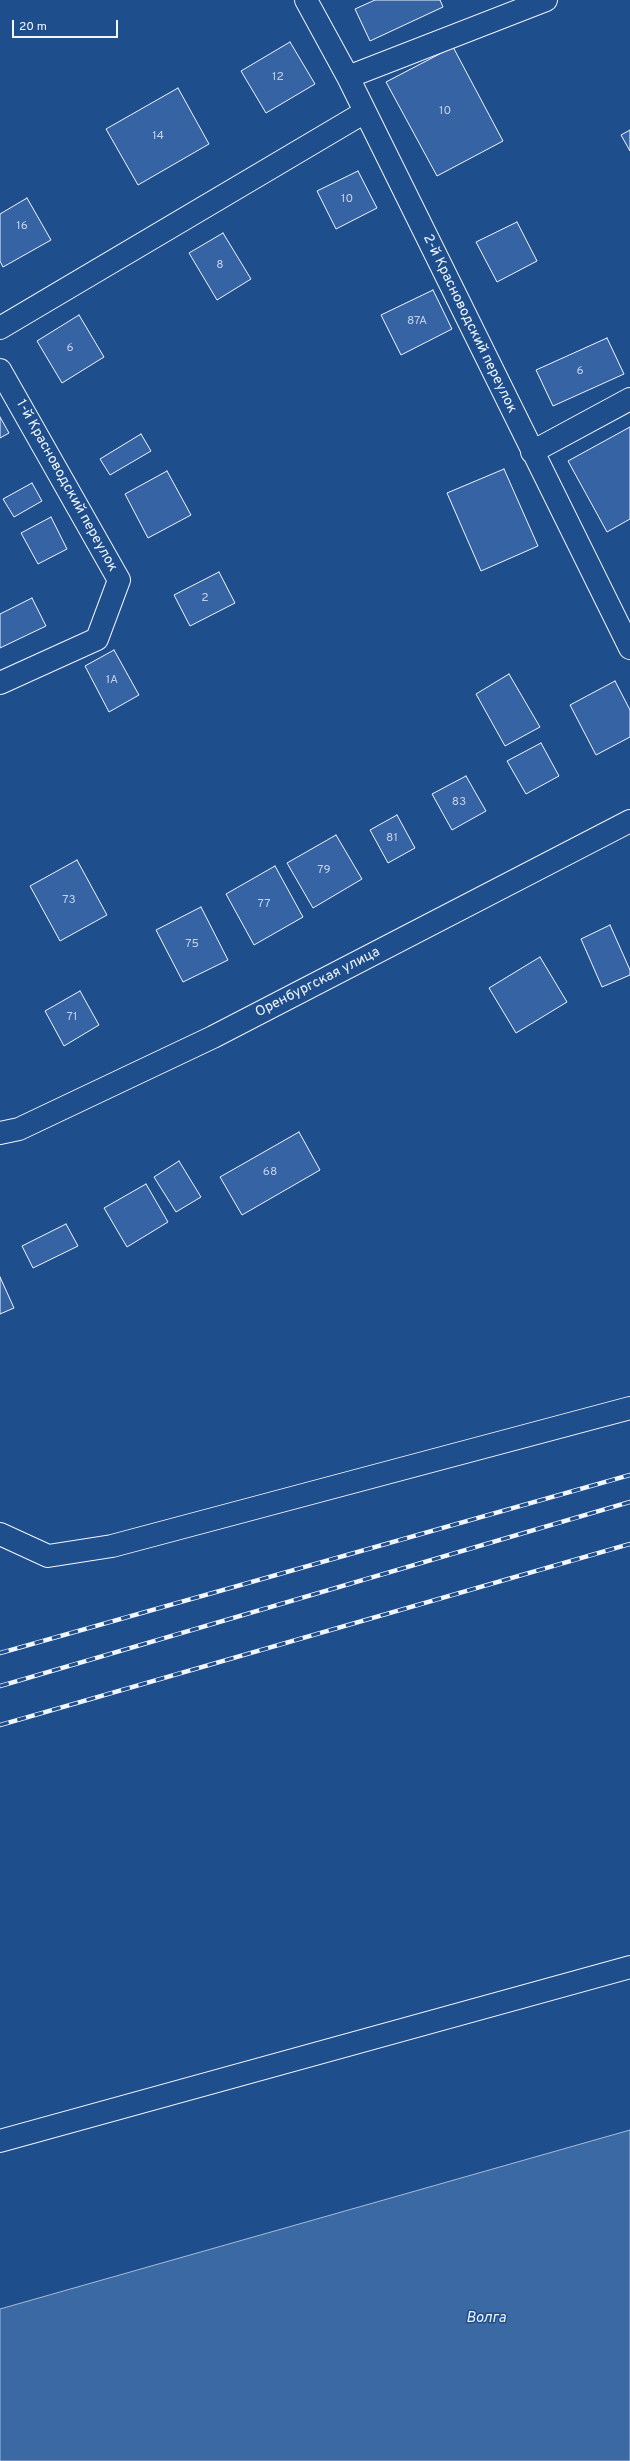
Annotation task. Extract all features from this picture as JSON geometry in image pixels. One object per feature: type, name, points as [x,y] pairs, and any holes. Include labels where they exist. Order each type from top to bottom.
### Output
[{"type":"street","name":"2-й Красноводский переулок","points":[[306,0],[348,77],[630,648]]},
{"type":"street","points":[[348,77],[546,0]]},
{"type":"street","points":[[0,328],[365,112]]},
{"type":"street","name":"1-й Красноводский переулок","points":[[0,370],[119,580],[97,639],[0,683]]},
{"type":"street","points":[[532,452],[630,399]]},
{"type":"street","name":"Оренбургская улица","points":[[0,1133],[19,1129],[213,1036],[630,820]]},
{"type":"street","points":[[0,1534],[48,1556],[112,1546],[630,1408]]},
{"type":"street","points":[[0,2140],[630,1967]]},
{"type":"water","name":"Волга","points":[[630,2130],[630,2461],[0,2461],[0,2309]]},
{"type":"building","points":[[375,0],[440,0],[443,7],[370,41],[355,9]]},
{"type":"building","points":[[290,42],[315,84],[266,113],[241,71]]},
{"type":"building","points":[[453,47],[503,141],[437,176],[386,82]]},
{"type":"building","points":[[178,88],[209,144],[138,185],[106,129]]},
{"type":"building","points":[[630,130],[630,151],[621,135]]},
{"type":"building","points":[[358,171],[377,208],[336,229],[317,191]]},
{"type":"building","points":[[27,198],[51,240],[3,267],[0,261],[0,214]]},
{"type":"building","points":[[517,222],[537,261],[497,282],[476,242]]},
{"type":"building","points":[[223,233],[251,279],[217,300],[189,253]]},
{"type":"building","points":[[433,290],[452,329],[401,355],[381,315]]},
{"type":"building","points":[[79,315],[104,357],[62,383],[37,341]]},
{"type":"building","points":[[607,338],[624,374],[553,406],[536,370]]},
{"type":"building","points":[[0,417],[9,433],[0,438]]},
{"type":"building","points":[[630,427],[630,519],[607,532],[568,461]]},
{"type":"building","points":[[141,434],[151,451],[110,475],[100,459]]},
{"type":"building","points":[[504,469],[538,546],[481,571],[447,493]]},
{"type":"building","points":[[167,471],[191,515],[148,538],[125,494]]},
{"type":"building","points":[[32,483],[42,501],[14,517],[3,499]]},
{"type":"building","points":[[51,517],[67,549],[38,564],[21,533]]},
{"type":"building","points":[[219,572],[235,603],[190,626],[174,595]]},
{"type":"building","points":[[32,598],[46,626],[0,648],[0,614]]},
{"type":"building","points":[[114,650],[139,695],[109,712],[85,666]]},
{"type":"building","points":[[509,674],[540,727],[505,746],[476,694]]},
{"type":"building","points":[[615,681],[630,710],[630,737],[596,755],[570,705]]},
{"type":"building","points":[[541,743],[559,776],[526,794],[507,761]]},
{"type":"building","points":[[466,776],[486,811],[452,830],[432,794]]},
{"type":"building","points":[[397,815],[415,848],[388,863],[370,830]]},
{"type":"building","points":[[336,835],[362,879],[313,908],[287,863]]},
{"type":"building","points":[[77,860],[107,915],[60,941],[30,886]]},
{"type":"building","points":[[275,866],[303,917],[254,945],[226,894]]},
{"type":"building","points":[[201,907],[228,960],[183,982],[156,930]]},
{"type":"building","points":[[610,925],[630,970],[630,975],[602,987],[581,939]]},
{"type":"building","points":[[540,957],[567,1002],[516,1033],[489,988]]},
{"type":"building","points":[[80,991],[99,1025],[64,1046],[45,1011]]},
{"type":"building","points":[[299,1132],[320,1170],[242,1215],[220,1177]]},
{"type":"building","points":[[179,1161],[201,1197],[176,1212],[154,1177]]},
{"type":"building","points":[[146,1184],[168,1222],[127,1247],[104,1208]]},
{"type":"building","points":[[66,1224],[78,1246],[33,1268],[22,1246]]},
{"type":"building","points":[[0,1277],[14,1308],[0,1314]]},
{"type":"railway","points":[[0,1653],[630,1475]]},
{"type":"railway","points":[[0,1686],[630,1502]]},
{"type":"railway","points":[[0,1725],[630,1544]]}]
